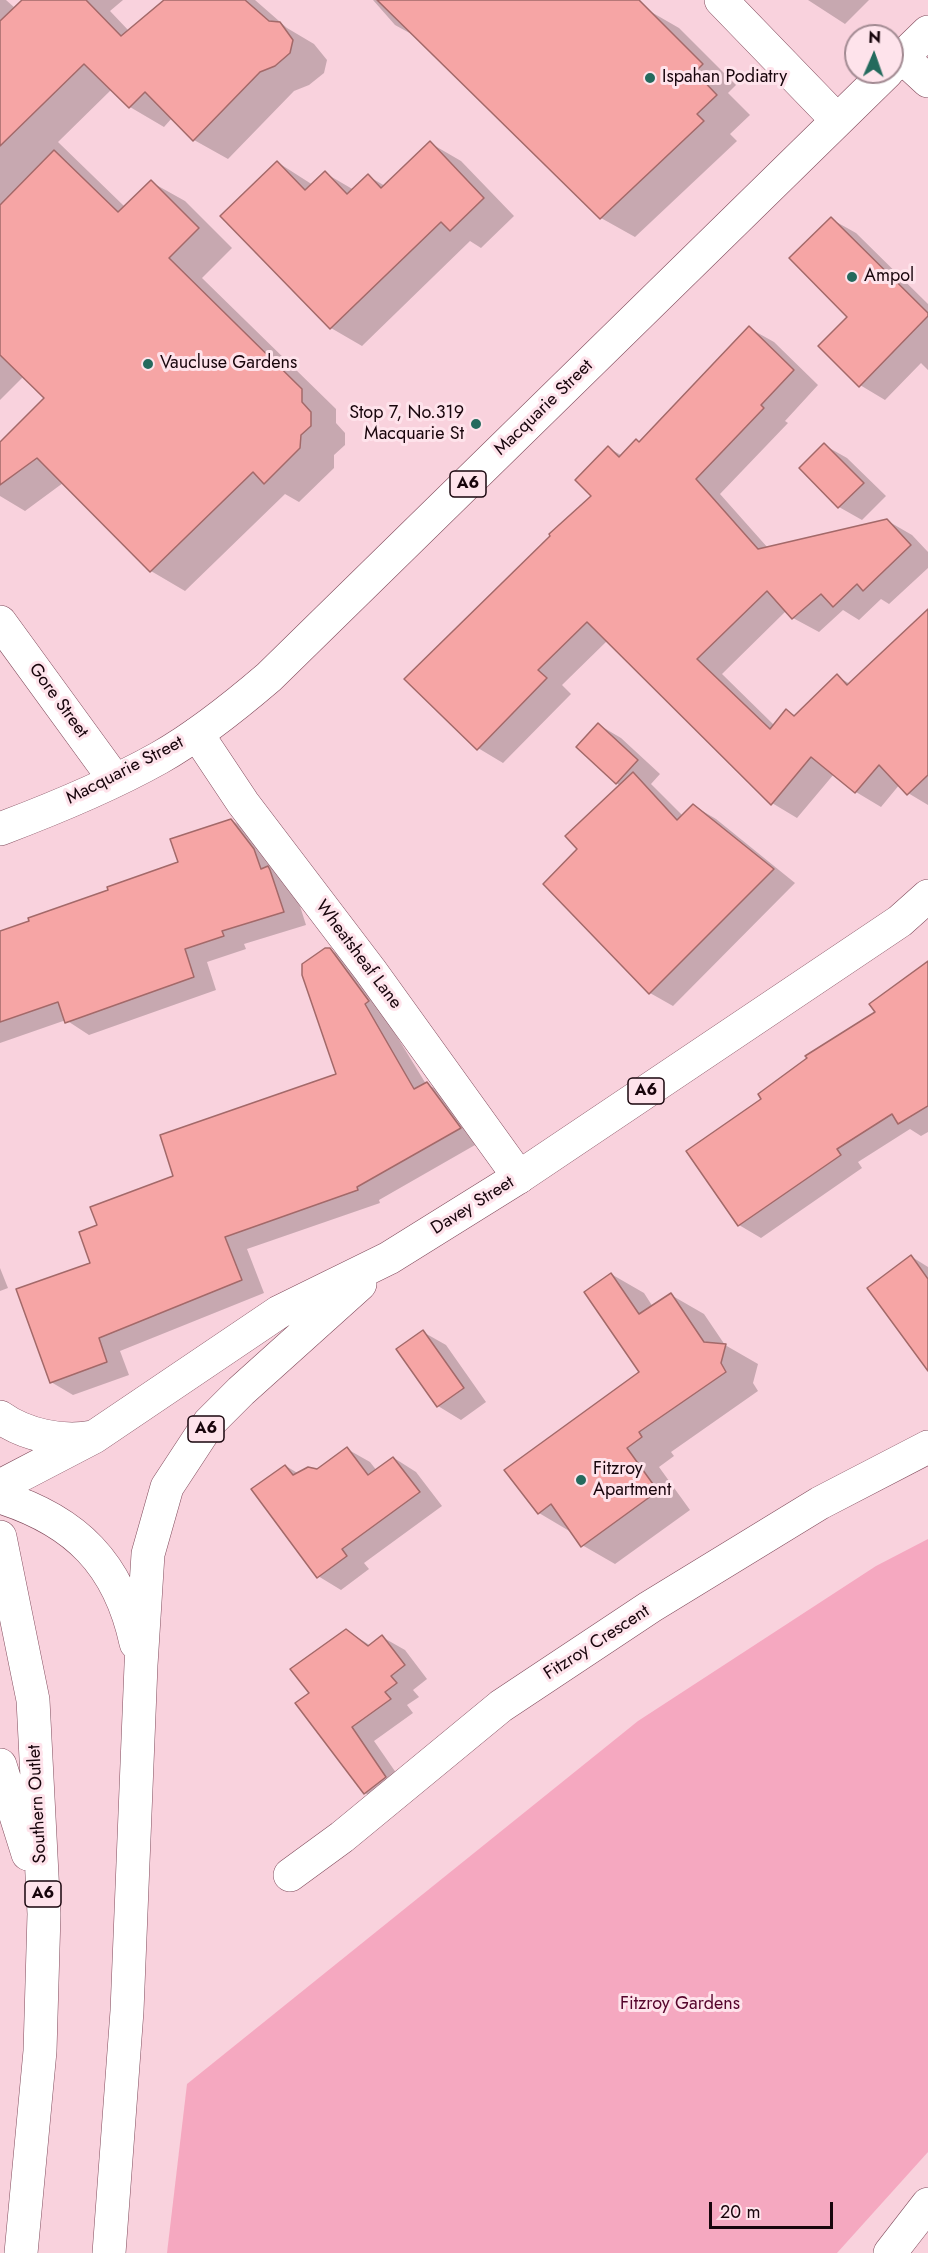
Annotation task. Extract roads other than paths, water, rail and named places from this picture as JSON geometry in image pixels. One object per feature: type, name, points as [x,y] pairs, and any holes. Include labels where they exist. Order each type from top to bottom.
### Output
[{"type":"main road","points":[[721,0],[837,120]]},
{"type":"main road","name":"Macquarie Street","points":[[904,56],[928,32]]},
{"type":"main road","points":[[904,70],[928,81]]},
{"type":"main road","name":"Macquarie Street","points":[[0,829],[115,780],[159,758],[197,734],[269,677],[875,84]]},
{"type":"main road","name":"Gore Street","points":[[0,622],[115,780]]},
{"type":"main road","name":"Wheatsheaf Lane","points":[[197,734],[238,797],[370,970],[519,1177]]},
{"type":"main road","name":"Davey Street","points":[[0,1486],[94,1437],[279,1312],[389,1258],[519,1177],[900,921],[928,896]]},
{"type":"main road","name":"A6","points":[[109,2253],[127,2011],[141,1665],[148,1554],[167,1487],[209,1423],[241,1391],[389,1258]]},
{"type":"main road","points":[[0,1417],[10,1425],[63,1440],[94,1437]]},
{"type":"main road","name":"Fitzroy Crescent","points":[[290,1875],[342,1837],[501,1706],[650,1607],[820,1503],[928,1447]]},
{"type":"main road","points":[[0,1497],[57,1520],[96,1552],[130,1616],[141,1665]]},
{"type":"main road","name":"Southern Outlet","points":[[0,1538],[33,1700],[45,1914],[40,2051],[21,2253]]},
{"type":"main road","points":[[0,1765],[45,1914]]},
{"type":"main road","points":[[890,2253],[928,2204]]},
{"type":"place","name":"Ispahan Podiatry","points":[[650,78]]},
{"type":"place","name":"Ampol","points":[[852,277]]},
{"type":"place","name":"Vaucluse Gardens","points":[[148,364]]},
{"type":"place","name":"Stop 7, No.319 Macquarie St","points":[[476,424]]},
{"type":"place","name":"Fitzroy Apartment","points":[[581,1480]]},
{"type":"park label","name":"Fitzroy Gardens","points":[[680,2005]]}]
